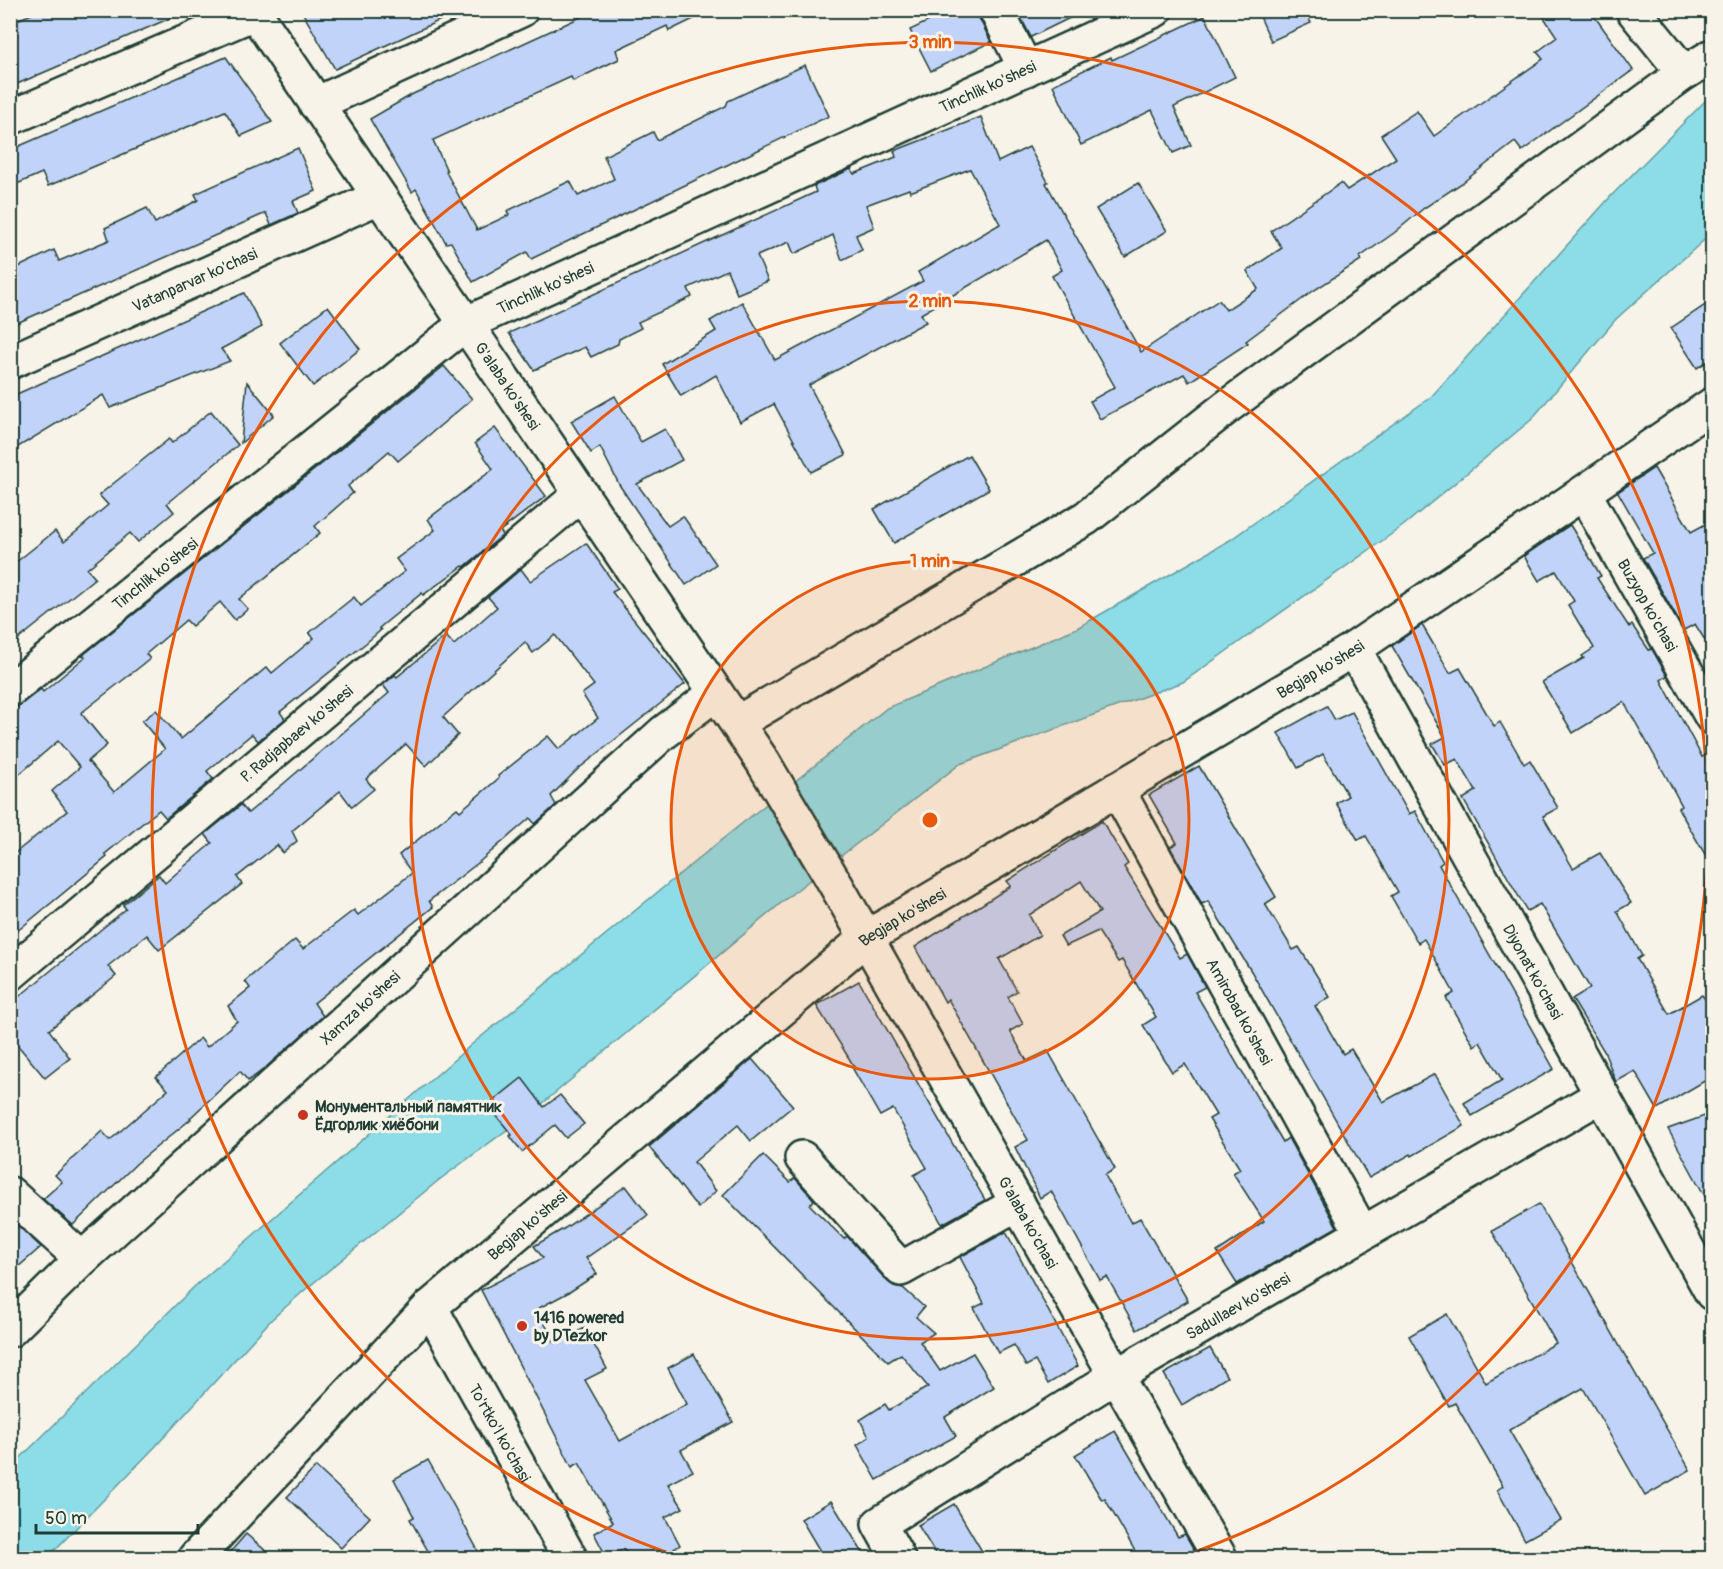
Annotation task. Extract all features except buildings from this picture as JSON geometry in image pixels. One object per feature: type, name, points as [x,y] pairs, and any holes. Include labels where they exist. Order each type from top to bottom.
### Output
[{"type":"street","points":[[316,104],[521,10]]},
{"type":"street","points":[[996,10],[1026,69]]},
{"type":"street","name":"Tinchlik ko'shesi","points":[[10,690],[465,324],[1155,10]]},
{"type":"street","points":[[1633,10],[1684,73]]},
{"type":"street","points":[[10,118],[254,12]]},
{"type":"street","name":"G'alaba ko'shesi","points":[[254,12],[737,723],[763,762],[836,885]]},
{"type":"street","points":[[737,723],[1086,518],[1228,406],[1684,73],[1713,56]]},
{"type":"street","name":"Vatanparvar ko'chasi","points":[[10,362],[379,197]]},
{"type":"street","name":"Begjap ko'shesi","points":[[195,1558],[430,1307],[866,938],[1354,649],[1713,405]]},
{"type":"street","name":"Buzyop ko'chasi","points":[[1584,493],[1713,717]]},
{"type":"street","name":"P. Radjapbaev ko'shesi","points":[[10,974],[581,495]]},
{"type":"street","name":"Diyonat ko'chasi","points":[[1354,649],[1713,1293]]},
{"type":"street","name":"Xamza ko'shesi","points":[[10,1330],[81,1259],[663,733],[716,693]]},
{"type":"street","name":"Amirobad ko'shesi","points":[[1117,789],[1362,1233]]},
{"type":"street","name":"G'alaba ko'chasi","points":[[836,885],[1220,1558]]},
{"type":"street","name":"Sadullaev ko'shesi","points":[[898,1558],[879,1524],[1116,1376],[1602,1095]]},
{"type":"street","points":[[802,1158],[901,1269],[1018,1203]]},
{"type":"street","points":[[10,1194],[81,1259]]},
{"type":"street","name":"To'rtko'l ko'chasi","points":[[430,1307],[570,1558]]},
{"type":"water","points":[[1712,94],[1712,233],[1616,319],[1531,420],[1403,526],[1183,682],[960,764],[793,893],[542,1104],[439,1180],[306,1289],[272,1319],[155,1447],[47,1558],[11,1558],[11,1467],[195,1286],[471,1045],[887,708],[1077,628],[1230,540],[1431,397],[1612,195]]},
{"type":"place","name":"Монументальный памятник Ёдгорлик хиёбони","points":[[303,1115]]},
{"type":"place","name":"1416 powered by DTezkor","points":[[522,1326]]}]
